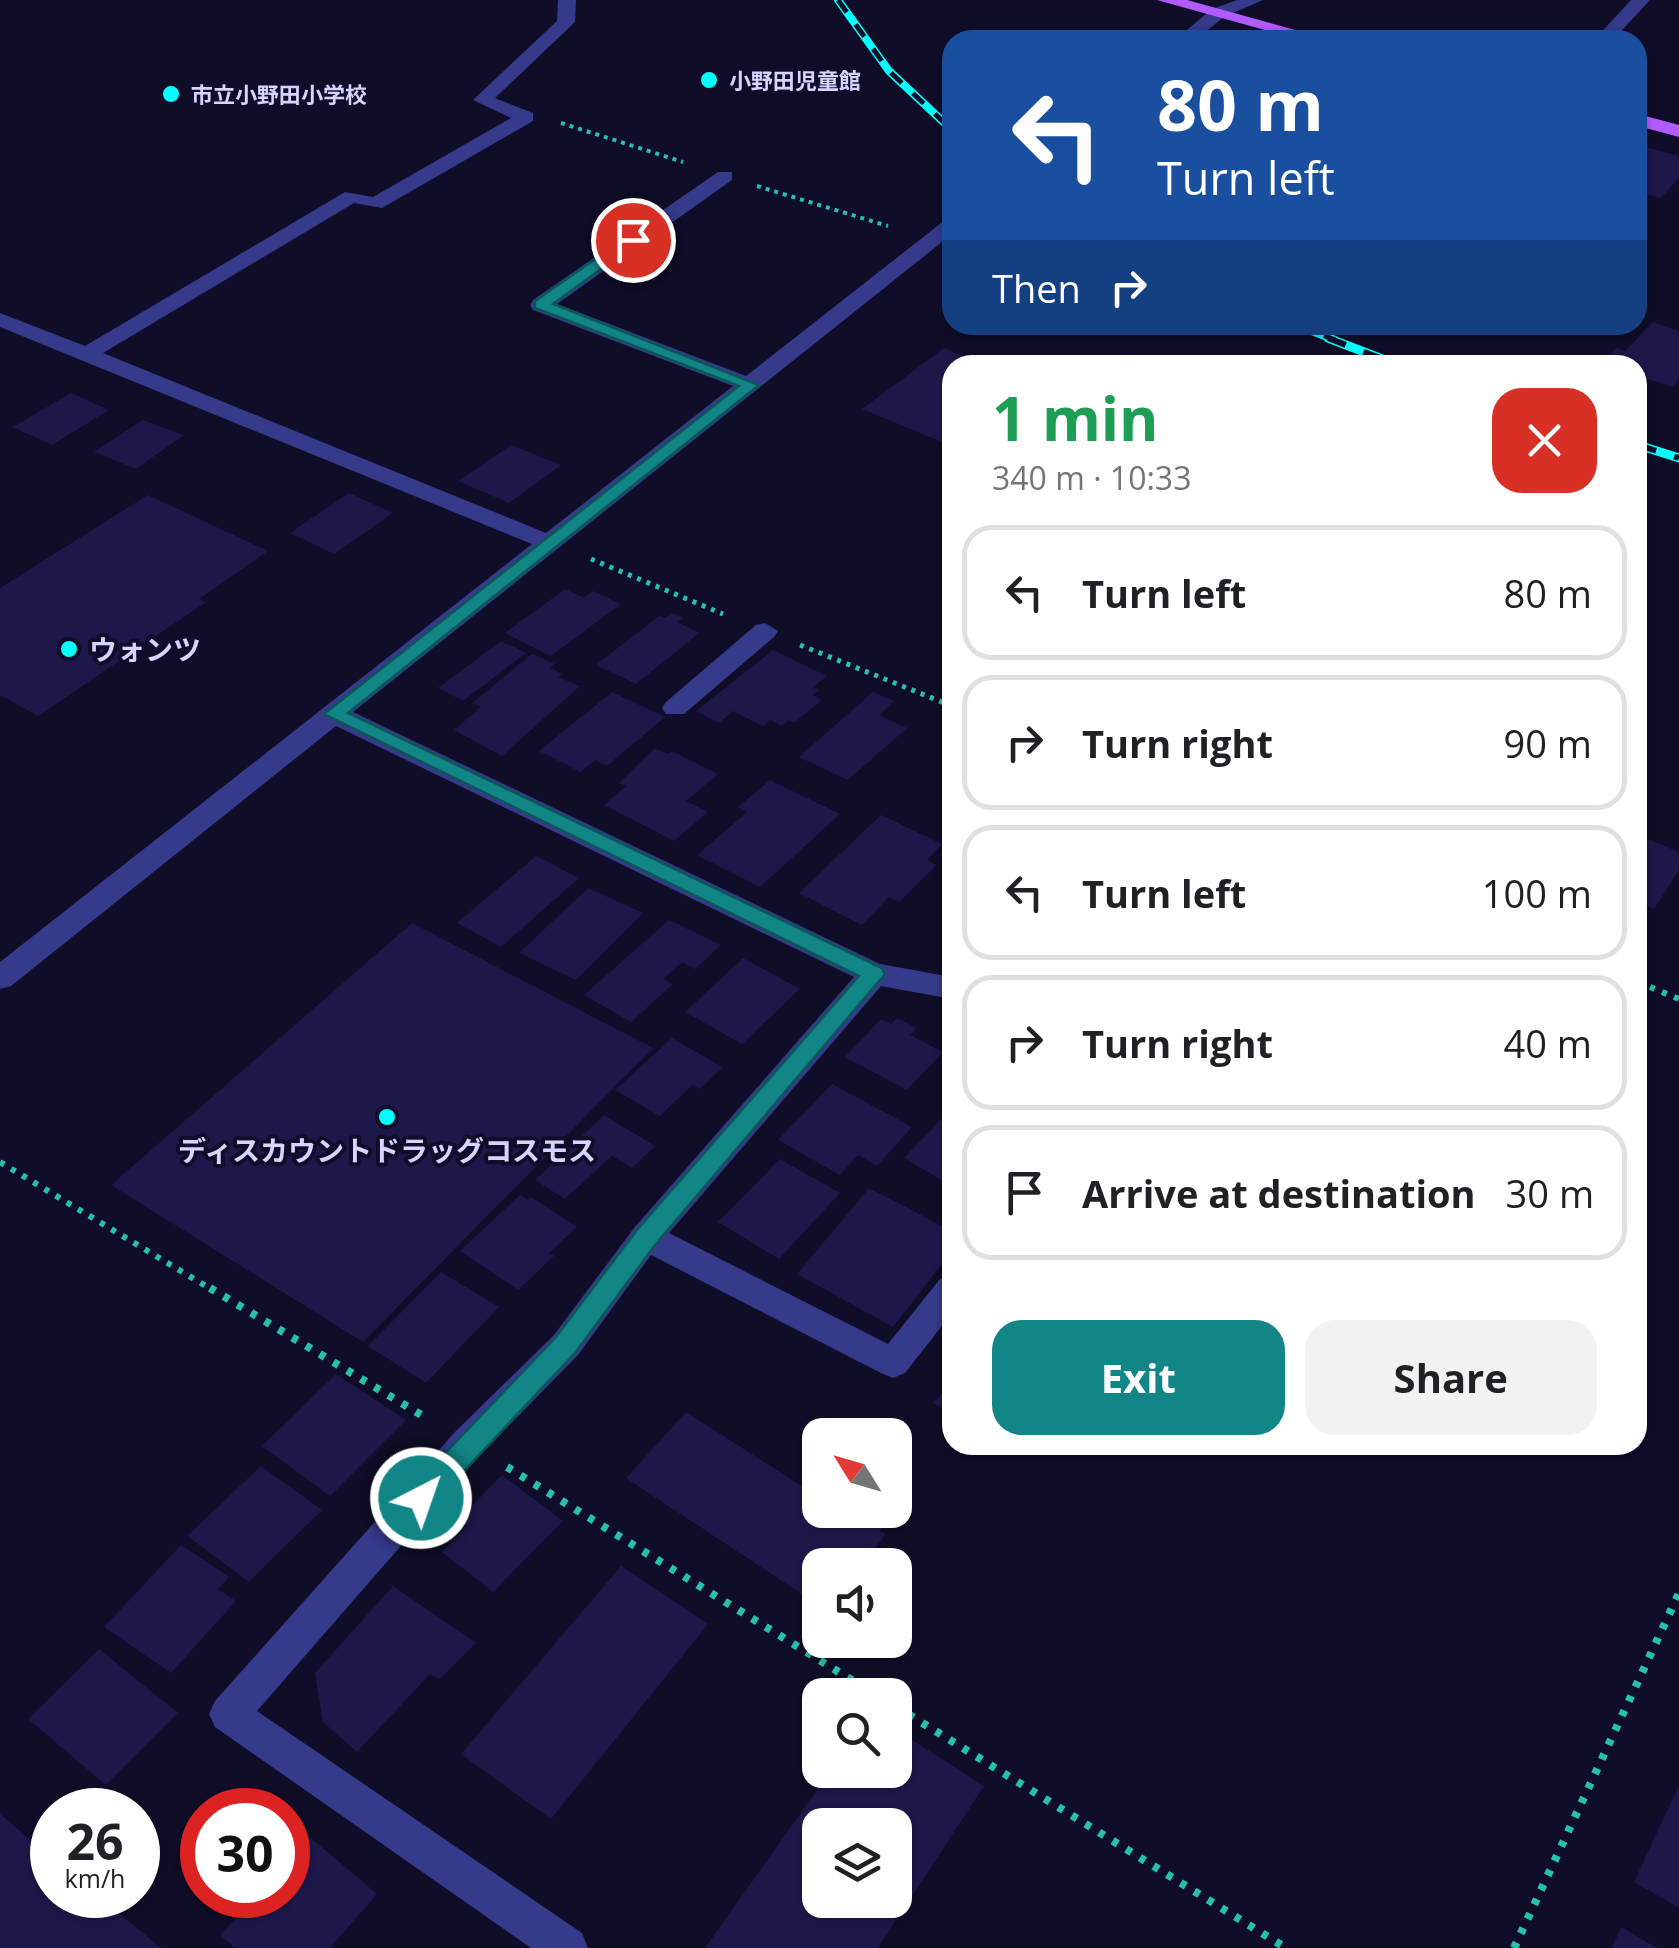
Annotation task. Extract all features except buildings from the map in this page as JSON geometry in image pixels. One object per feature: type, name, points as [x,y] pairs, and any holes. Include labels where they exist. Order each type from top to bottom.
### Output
[{"type":"main road","points":[[1166,0],[1283,30]]},
{"type":"main road","points":[[1647,122],[1679,131]]},
{"type":"street","points":[[86,354],[352,196],[375,204],[526,117],[482,100],[566,22],[567,0]]},
{"type":"street","points":[[1197,30],[1218,13],[1254,0]]},
{"type":"street","points":[[1612,30],[1641,0]]},
{"type":"street","points":[[725,176],[541,305],[751,385]]},
{"type":"street","points":[[0,978],[553,544],[942,232]]},
{"type":"street","points":[[0,319],[553,544]]},
{"type":"street","points":[[675,708],[765,631]]},
{"type":"street","points":[[334,714],[874,974],[942,986]]},
{"type":"street","points":[[567,1948],[229,1714],[468,1443],[566,1345],[646,1238],[874,974]]},
{"type":"street","points":[[646,1238],[893,1364],[942,1302]]},
{"type":"path","points":[[1647,986],[1679,999]]},
{"type":"path","points":[[1514,1948],[1679,1593]]},
{"type":"path","points":[[912,1717],[1286,1948]]},
{"type":"railway","points":[[838,0],[889,71],[942,121]]},
{"type":"railway","points":[[1322,335],[1335,340]]},
{"type":"railway","points":[[1328,338],[1372,355]]},
{"type":"railway","points":[[1647,448],[1679,458]]},
{"type":"place","name":"小野田児童館","points":[[709,80]]},
{"type":"place","name":"市立小野田小学校","points":[[171,94]]},
{"type":"place","name":"ウォンツ","points":[[69,649]]},
{"type":"place","name":"ディスカウントドラッグコスモス","points":[[387,1117]]},
{"type":"route","points":[[421,1498],[468,1443],[566,1345],[646,1238],[874,974],[334,714],[751,385],[541,305],[633,240]]}]
